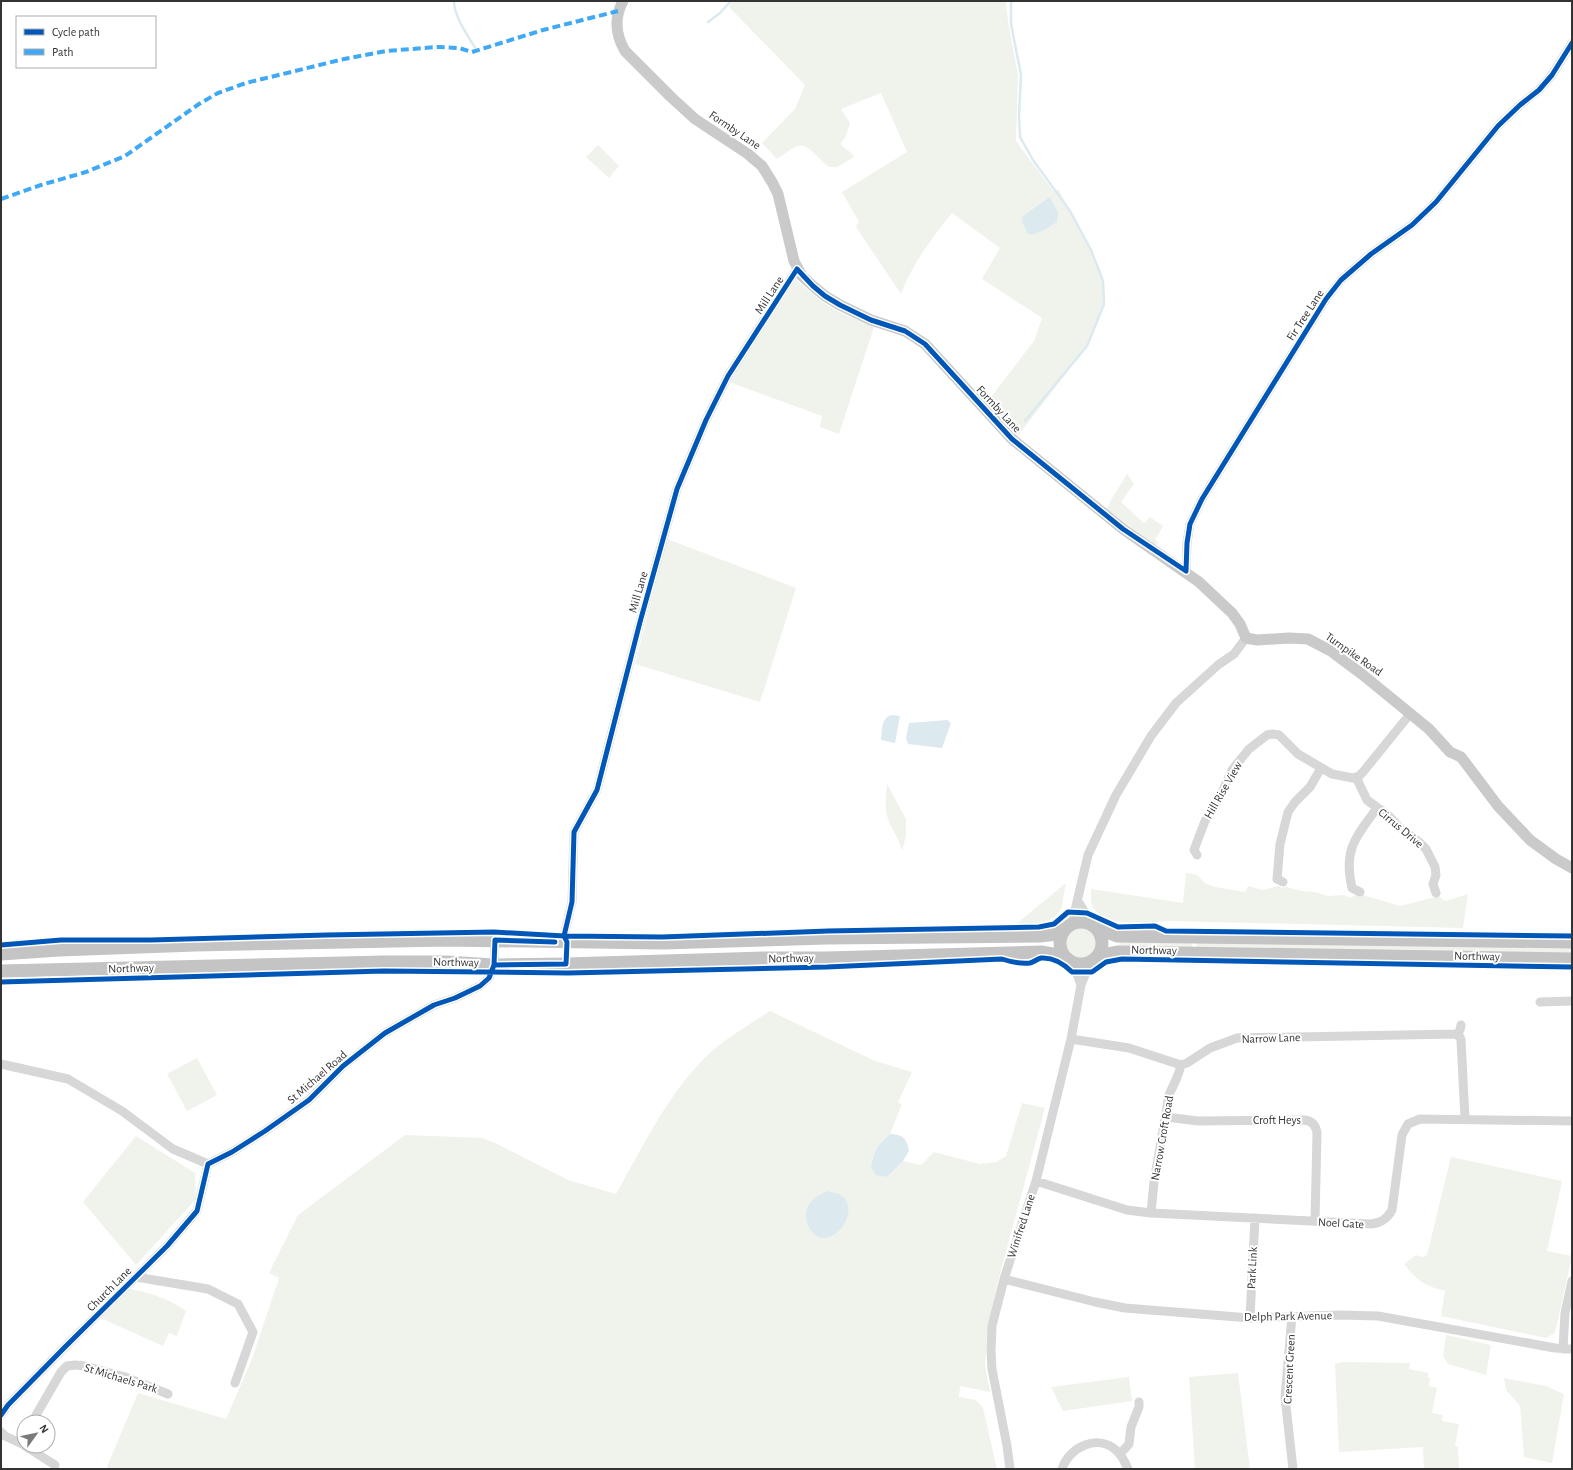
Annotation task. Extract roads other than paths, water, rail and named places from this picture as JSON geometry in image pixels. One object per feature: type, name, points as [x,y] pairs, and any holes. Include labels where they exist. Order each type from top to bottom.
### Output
[{"type":"highway","points":[[1079,921],[1094,926],[1101,935],[1102,942],[1101,950],[1094,959],[1084,964],[1068,959],[1060,950],[1059,943],[1068,926],[1079,921]]},
{"type":"highway","name":"Northway","points":[[1,954],[59,950],[195,945],[447,940],[662,943],[826,938],[1040,936],[1056,934],[1068,926]]},
{"type":"highway","name":"Northway","points":[[1094,926],[1117,936],[1572,942]]},
{"type":"highway","points":[[566,942],[566,964]]},
{"type":"highway","name":"Northway","points":[[1,972],[384,962],[566,964],[1041,952],[1068,959]]},
{"type":"highway","name":"Northway","points":[[1094,959],[1117,952],[1572,959]]},
{"type":"main road","name":"Formby Lane","points":[[623,1],[616,20],[620,43],[625,51],[686,111],[705,126],[756,160],[768,174],[778,194],[791,251],[797,269],[813,286],[824,296],[840,305],[871,320],[904,331],[925,344],[1012,438],[1123,529],[1186,571],[1199,582],[1232,613],[1240,624],[1246,638]]},
{"type":"main road","name":"Turnpike Road","points":[[1246,638],[1257,640],[1299,638],[1314,641],[1340,657],[1438,737],[1450,752],[1461,757],[1498,806],[1530,840],[1556,859],[1572,868]]},
{"type":"street","name":"Fir Tree Lane","points":[[1186,571],[1187,543],[1190,524],[1202,499],[1326,299],[1342,280],[1371,254],[1412,225],[1436,202],[1498,126],[1520,105],[1539,90],[1552,75],[1572,43]]},
{"type":"street","name":"Mill Lane","points":[[566,942],[564,936],[572,902],[574,832],[597,790],[640,622],[677,489],[706,420],[728,376],[797,269]]},
{"type":"street","points":[[1068,926],[1078,901],[1088,855],[1116,795],[1151,736],[1176,703],[1218,665],[1234,654],[1246,638]]},
{"type":"street","points":[[1356,777],[1363,772],[1410,714]]},
{"type":"street","name":"Hill Rise View","points":[[1192,852],[1203,826],[1218,801],[1232,770],[1249,749],[1267,735],[1279,735],[1298,754],[1321,768],[1342,776],[1356,777]]},
{"type":"street","points":[[1276,881],[1280,844],[1288,812],[1294,802],[1310,787],[1321,768]]},
{"type":"street","name":"Cirrus Drive","points":[[1356,777],[1364,797],[1389,816],[1399,827],[1426,849],[1435,867],[1436,875],[1432,888]]},
{"type":"street","points":[[1354,891],[1349,864],[1351,850],[1355,838],[1377,808]]},
{"type":"street","points":[[1078,901],[1094,926]]},
{"type":"street","points":[[494,964],[495,940]]},
{"type":"street","points":[[1068,959],[1082,985]]},
{"type":"street","name":"Winifred Lane","points":[[1010,1469],[1007,1446],[994,1383],[991,1352],[992,1326],[1004,1278],[1036,1181],[1071,1039],[1082,985],[1094,959]]},
{"type":"street","name":"St Michael Road","points":[[208,1164],[232,1152],[309,1100],[343,1066],[386,1033],[434,1005],[480,986],[489,978],[494,964]]},
{"type":"street","points":[[1540,1002],[1572,1001]]},
{"type":"street","points":[[1461,1025],[1457,1034],[1461,1040],[1465,1119]]},
{"type":"street","name":"Narrow Lane","points":[[1181,1065],[1187,1064],[1210,1048],[1237,1038],[1457,1034]]},
{"type":"street","points":[[1071,1039],[1129,1048],[1181,1065]]},
{"type":"street","points":[[1,1064],[68,1080],[122,1111],[173,1149],[208,1164]]},
{"type":"street","name":"Narrow Croft Road","points":[[1151,1213],[1154,1182],[1169,1095],[1180,1072],[1181,1065]]},
{"type":"street","name":"Croft Heys","points":[[1166,1117],[1198,1121],[1305,1120],[1311,1122],[1316,1127],[1317,1133],[1315,1221]]},
{"type":"street","name":"Noel Gate","points":[[1036,1181],[1127,1210],[1151,1213],[1376,1224],[1386,1219],[1394,1205],[1402,1135],[1405,1127],[1411,1121],[1420,1119],[1465,1119],[1572,1121]]},
{"type":"street","name":"Church Lane","points":[[1,1415],[4,1403],[167,1246],[197,1211],[208,1164]]},
{"type":"street","name":"Park Link","points":[[1250,1318],[1255,1218]]},
{"type":"street","points":[[136,1276],[208,1289],[238,1304],[253,1332],[235,1383]]},
{"type":"street","name":"Delph Park Avenue","points":[[1004,1278],[1095,1302],[1125,1308],[1250,1318],[1341,1314],[1378,1316],[1567,1349]]},
{"type":"street","points":[[1567,1349],[1565,1313],[1572,1281]]},
{"type":"street","name":"Crescent Green","points":[[1292,1316],[1285,1397],[1293,1469]]},
{"type":"street","name":"St Michaels Park","points":[[37,1414],[61,1372],[67,1366],[85,1366],[125,1377],[168,1394]]},
{"type":"street","points":[[1120,1454],[1129,1444],[1131,1427],[1139,1407],[1139,1402]]},
{"type":"street","points":[[1,1432],[5,1436],[16,1440]]},
{"type":"street","points":[[1062,1469],[1071,1453],[1088,1444],[1103,1444],[1111,1446],[1120,1454],[1128,1469]]},
{"type":"street","points":[[38,1454],[55,1466]]},
{"type":"waterway","points":[[454,1],[454,6],[458,17],[475,47]]},
{"type":"waterway","points":[[708,22],[720,13],[731,1]]},
{"type":"waterway","points":[[1011,1],[1011,24],[1021,75],[1019,115],[1020,137],[1033,160],[1070,211],[1091,250],[1103,281],[1104,304],[1087,346],[1025,421]]}]
